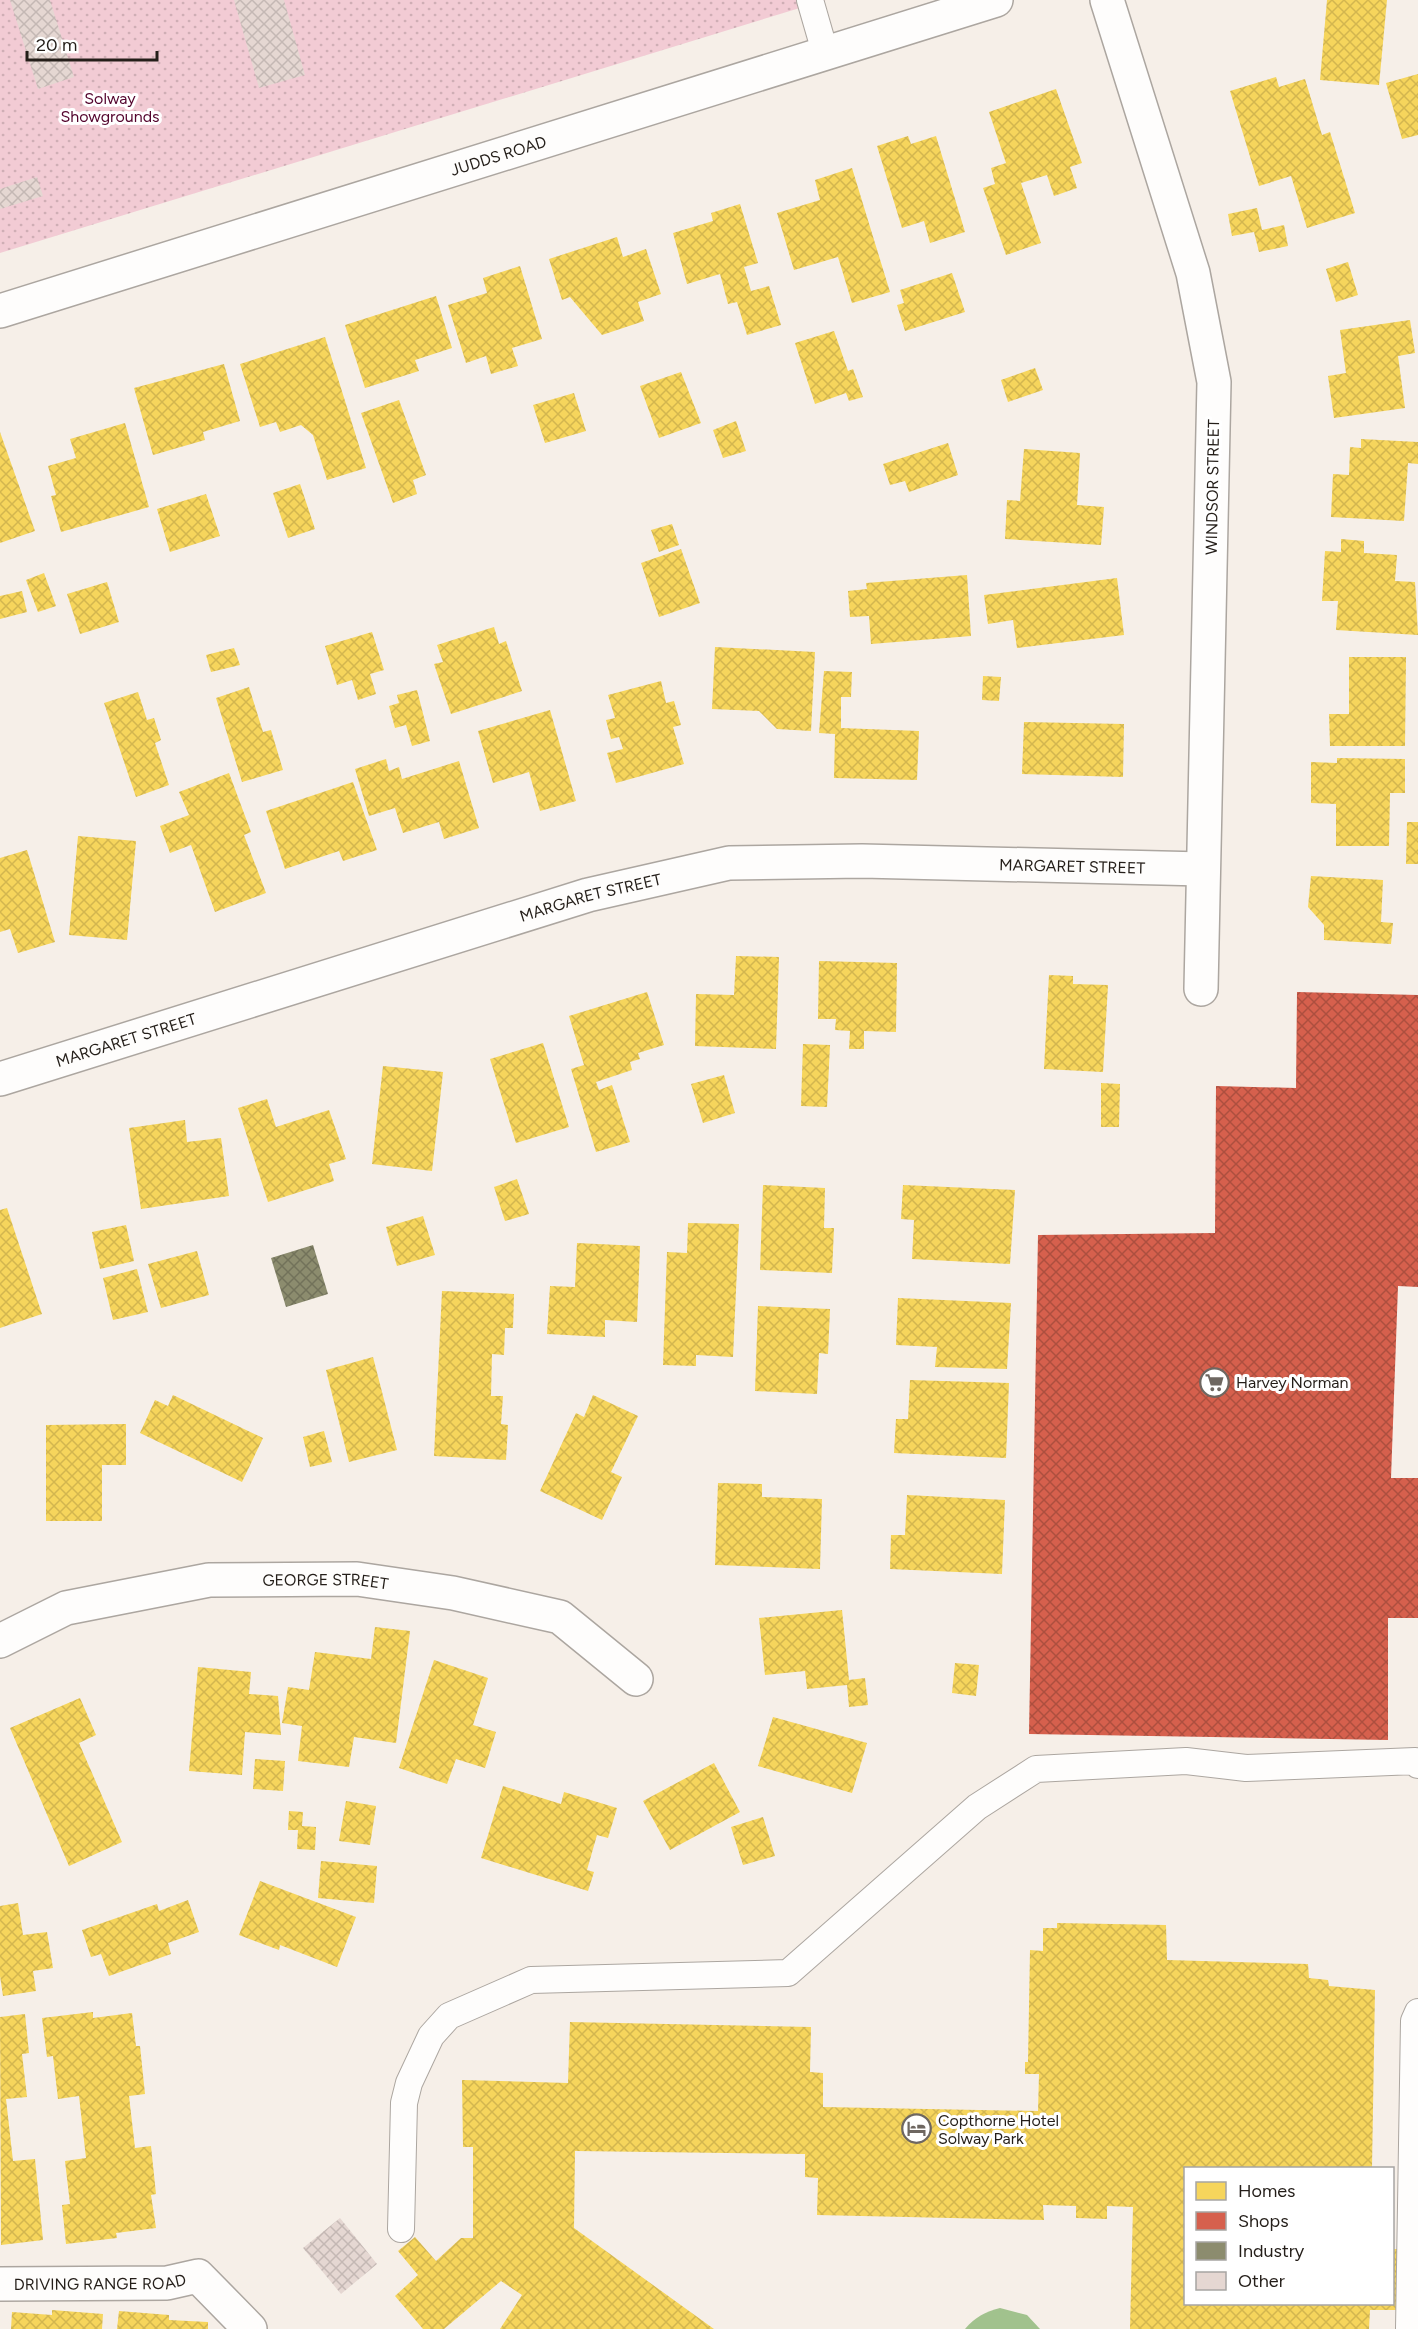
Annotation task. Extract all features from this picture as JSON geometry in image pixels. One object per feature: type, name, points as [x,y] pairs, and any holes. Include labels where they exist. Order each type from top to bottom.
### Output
[{"type":"street","name":"JUDDS ROAD","points":[[0,311],[996,0]]},
{"type":"street","name":"WINDSOR STREET","points":[[1107,0],[1193,273],[1214,382],[1201,989]]},
{"type":"street","name":"MARGARET STREET","points":[[0,1079],[588,895],[729,863],[862,861],[1203,869]]},
{"type":"street","name":"GEORGE STREET","points":[[0,1641],[66,1608],[209,1580],[357,1579],[453,1593],[560,1617],[636,1679]]},
{"type":"street","name":"DRIVING RANGE ROAD","points":[[0,2284],[167,2283],[198,2276],[250,2329]]},
{"type":"lane","points":[[810,0],[825,52]]},
{"type":"lane","points":[[401,2229],[404,2103],[409,2083],[430,2036],[449,2016],[531,1980],[788,1973],[977,1807],[1036,1769],[1186,1761],[1246,1768],[1415,1761],[1418,1765]]},
{"type":"lane","points":[[1408,2329],[1414,2021],[1418,2012]]},
{"type":"green space","name":"Solway Showgrounds","points":[[0,0],[826,0],[0,253]]},
{"type":"shaded area","points":[[1000,2308],[1027,2315],[1040,2329],[965,2329],[981,2316]]},
{"type":"building: Homes","points":[[1327,0],[1387,0],[1379,85],[1320,80]]},
{"type":"building: Homes","points":[[1418,74],[1418,135],[1402,139],[1386,83]]},
{"type":"building: Homes","points":[[1276,77],[1279,87],[1305,79],[1322,135],[1330,132],[1355,213],[1307,228],[1291,176],[1259,186],[1230,91]]},
{"type":"building: Homes","points":[[1056,89],[1082,163],[1070,167],[1077,188],[1054,196],[1047,175],[1021,183],[1041,243],[1006,255],[983,188],[995,184],[991,168],[1006,163],[989,112]]},
{"type":"building: Homes","points":[[908,136],[911,144],[936,136],[965,232],[930,243],[924,221],[902,228],[877,146]]},
{"type":"building: Homes","points":[[852,168],[890,292],[852,303],[838,257],[794,270],[777,213],[820,200],[815,180]]},
{"type":"building: Homes","points":[[740,204],[758,263],[744,267],[751,291],[769,286],[781,325],[747,335],[737,302],[728,304],[720,274],[687,284],[673,233],[713,221],[711,213]]},
{"type":"building: Homes","points":[[1257,208],[1262,230],[1284,225],[1288,246],[1259,252],[1254,232],[1232,236],[1228,214]]},
{"type":"building: Homes","points":[[617,237],[623,257],[646,249],[661,294],[638,302],[644,321],[602,335],[570,297],[562,300],[549,259]]},
{"type":"building: Homes","points":[[1348,262],[1358,295],[1336,302],[1326,269]]},
{"type":"building: Homes","points":[[520,266],[542,339],[512,348],[518,366],[491,374],[486,356],[466,363],[448,305],[487,293],[483,278]]},
{"type":"building: Homes","points":[[952,273],[965,312],[905,331],[897,305],[904,303],[900,290]]},
{"type":"building: Homes","points":[[436,296],[452,348],[415,360],[419,371],[365,388],[345,325]]},
{"type":"building: Homes","points":[[1410,320],[1415,353],[1398,356],[1405,408],[1334,418],[1328,376],[1346,373],[1340,330]]},
{"type":"building: Homes","points":[[834,331],[848,371],[853,369],[863,397],[849,401],[846,393],[815,404],[795,343]]},
{"type":"building: Homes","points":[[325,337],[366,468],[327,480],[313,435],[301,425],[280,432],[276,422],[260,427],[240,364]]},
{"type":"building: Homes","points":[[224,364],[240,421],[203,432],[205,440],[153,455],[134,388]]},
{"type":"building: Homes","points":[[1035,368],[1043,390],[1008,402],[1001,380]]},
{"type":"building: Homes","points":[[681,372],[701,423],[659,438],[640,386]]},
{"type":"building: Homes","points":[[574,393],[586,431],[545,443],[533,405]]},
{"type":"building: Homes","points":[[399,400],[426,475],[413,480],[417,494],[393,503],[361,413]]},
{"type":"building: Homes","points":[[736,421],[746,451],[723,458],[713,430]]},
{"type":"building: Homes","points":[[125,423],[149,507],[61,532],[51,496],[56,495],[48,466],[76,458],[70,439]]},
{"type":"building: Homes","points":[[0,432],[35,531],[0,543]]},
{"type":"building: Homes","points":[[1361,439],[1418,442],[1418,464],[1408,463],[1404,521],[1331,517],[1333,474],[1349,475],[1350,447],[1361,448]]},
{"type":"building: Homes","points":[[948,443],[958,475],[909,492],[905,481],[890,485],[883,464]]},
{"type":"building: Homes","points":[[1024,449],[1080,453],[1077,505],[1104,507],[1101,545],[1005,539],[1007,500],[1020,501]]},
{"type":"building: Homes","points":[[300,484],[315,529],[288,538],[273,493]]},
{"type":"building: Homes","points":[[206,494],[220,536],[170,552],[157,509]]},
{"type":"building: Homes","points":[[672,524],[679,545],[659,552],[651,530]]},
{"type":"building: Homes","points":[[1341,539],[1364,541],[1364,553],[1397,555],[1395,581],[1415,582],[1418,635],[1336,630],[1338,601],[1322,601],[1325,551],[1341,552]]},
{"type":"building: Homes","points":[[681,549],[700,603],[659,617],[641,563]]},
{"type":"building: Homes","points":[[44,573],[56,606],[38,612],[26,580]]},
{"type":"building: Homes","points":[[967,575],[971,636],[871,644],[869,616],[850,617],[848,591],[867,589],[866,583]]},
{"type":"building: Homes","points":[[1117,578],[1124,635],[1017,648],[1013,620],[988,624],[984,595]]},
{"type":"building: Homes","points":[[107,582],[119,622],[80,634],[67,594]]},
{"type":"building: Homes","points":[[22,591],[27,612],[0,619],[0,596]]},
{"type":"building: Homes","points":[[494,627],[499,644],[506,641],[522,691],[451,714],[434,664],[443,662],[437,645]]},
{"type":"building: Homes","points":[[372,632],[384,670],[370,674],[376,694],[358,700],[352,680],[337,685],[325,646]]},
{"type":"building: Homes","points":[[715,647],[815,652],[811,731],[777,729],[759,711],[712,709]]},
{"type":"building: Homes","points":[[234,648],[240,665],[211,672],[206,655]]},
{"type":"building: Homes","points":[[1349,657],[1406,657],[1405,746],[1330,746],[1329,714],[1349,714]]},
{"type":"building: Homes","points":[[824,671],[852,672],[851,697],[841,697],[841,728],[919,731],[917,780],[834,778],[835,734],[819,733]]},
{"type":"building: Homes","points":[[983,676],[1001,677],[999,701],[982,700]]},
{"type":"building: Homes","points":[[661,681],[666,703],[674,701],[681,725],[673,727],[684,764],[616,783],[607,753],[623,749],[619,737],[611,739],[606,720],[615,718],[608,695]]},
{"type":"building: Homes","points":[[249,687],[263,732],[271,730],[283,770],[242,782],[216,698]]},
{"type":"building: Homes","points":[[417,690],[430,741],[412,746],[406,725],[395,728],[389,706],[399,703],[397,695]]},
{"type":"building: Homes","points":[[138,692],[147,720],[154,718],[161,740],[155,743],[169,785],[136,797],[104,703]]},
{"type":"building: Homes","points":[[550,710],[576,801],[540,811],[529,772],[493,783],[478,731]]},
{"type":"building: Homes","points":[[1024,722],[1124,724],[1123,777],[1022,774]]},
{"type":"building: Homes","points":[[1337,758],[1405,759],[1405,793],[1390,793],[1389,846],[1336,846],[1336,804],[1311,803],[1311,762],[1337,763]]},
{"type":"building: Homes","points":[[386,759],[389,771],[399,767],[402,779],[459,761],[479,828],[444,839],[439,822],[403,833],[395,808],[369,816],[355,769]]},
{"type":"building: Homes","points":[[229,773],[251,832],[244,835],[266,893],[215,912],[191,845],[170,853],[160,826],[189,815],[179,792]]},
{"type":"building: Homes","points":[[353,782],[377,850],[343,861],[339,851],[285,869],[266,811]]},
{"type":"building: Homes","points":[[1407,822],[1418,822],[1418,864],[1406,864]]},
{"type":"building: Homes","points":[[78,836],[136,841],[127,940],[69,935]]},
{"type":"building: Homes","points":[[27,850],[55,942],[18,953],[10,929],[0,932],[0,858]]},
{"type":"building: Homes","points":[[1311,876],[1383,880],[1381,922],[1393,923],[1391,944],[1324,940],[1324,925],[1308,907]]},
{"type":"building: Homes","points":[[736,956],[779,957],[776,1049],[695,1046],[696,994],[734,995]]},
{"type":"building: Homes","points":[[819,961],[897,963],[896,1032],[864,1031],[864,1049],[849,1049],[850,1031],[835,1030],[836,1019],[818,1019]]},
{"type":"building: Homes","points":[[1049,975],[1073,976],[1073,984],[1108,985],[1103,1072],[1044,1069]]},
{"type":"building: Homes","points":[[647,992],[664,1045],[638,1053],[640,1059],[630,1062],[632,1070],[596,1082],[599,1090],[612,1085],[630,1142],[596,1152],[571,1069],[584,1065],[569,1016]]},
{"type":"building: Homes","points":[[543,1043],[569,1127],[516,1143],[490,1059]]},
{"type":"building: Homes","points":[[803,1044],[830,1045],[827,1107],[801,1106]]},
{"type":"building: Homes","points":[[383,1066],[443,1072],[432,1171],[372,1164]]},
{"type":"building: Homes","points":[[724,1075],[735,1113],[703,1123],[691,1084]]},
{"type":"building: Homes","points":[[1101,1083],[1120,1084],[1119,1127],[1101,1127]]},
{"type":"building: Homes","points":[[267,1099],[276,1127],[329,1110],[346,1159],[329,1164],[334,1181],[268,1202],[238,1108]]},
{"type":"building: Homes","points":[[185,1120],[187,1142],[221,1138],[229,1196],[141,1209],[129,1128]]},
{"type":"building: Homes","points":[[517,1179],[529,1214],[505,1221],[494,1187]]},
{"type":"building: Homes","points":[[763,1185],[825,1188],[824,1228],[834,1228],[832,1273],[760,1270]]},
{"type":"building: Homes","points":[[903,1185],[1015,1190],[1010,1264],[912,1259],[914,1220],[901,1219]]},
{"type":"building: Homes","points":[[7,1208],[42,1314],[0,1328],[0,1210]]},
{"type":"building: Homes","points":[[423,1216],[435,1255],[397,1266],[386,1227]]},
{"type":"building: Homes","points":[[688,1223],[739,1224],[733,1357],[696,1355],[696,1366],[663,1365],[667,1252],[687,1253]]},
{"type":"building: Homes","points":[[126,1225],[134,1261],[100,1269],[92,1232]]},
{"type":"building: Homes","points":[[577,1243],[640,1246],[637,1322],[605,1320],[605,1337],[547,1334],[550,1286],[575,1287]]},
{"type":"building: Homes","points":[[197,1251],[209,1295],[161,1308],[148,1264]]},
{"type":"building: Homes","points":[[137,1269],[148,1312],[113,1320],[103,1278]]},
{"type":"building: Homes","points":[[442,1291],[514,1294],[513,1328],[505,1328],[504,1355],[492,1354],[491,1396],[503,1396],[501,1424],[508,1425],[506,1460],[434,1456]]},
{"type":"building: Homes","points":[[898,1298],[1011,1303],[1007,1369],[935,1367],[937,1347],[896,1345]]},
{"type":"building: Homes","points":[[758,1306],[830,1309],[828,1354],[819,1353],[817,1394],[755,1391]]},
{"type":"building: Homes","points":[[373,1357],[397,1450],[349,1462],[326,1370]]},
{"type":"building: Homes","points":[[910,1380],[1009,1383],[1006,1458],[894,1453],[896,1419],[908,1419]]},
{"type":"building: Homes","points":[[173,1395],[263,1438],[242,1482],[140,1433],[155,1400],[168,1406]]},
{"type":"building: Homes","points":[[593,1395],[638,1416],[611,1472],[622,1477],[602,1520],[540,1491],[576,1413],[584,1417]]},
{"type":"building: Homes","points":[[126,1424],[126,1465],[102,1465],[102,1521],[46,1521],[46,1425]]},
{"type":"building: Homes","points":[[324,1431],[332,1462],[310,1467],[303,1437]]},
{"type":"building: Homes","points":[[718,1483],[762,1484],[762,1497],[822,1499],[820,1569],[715,1565]]},
{"type":"building: Homes","points":[[907,1495],[1005,1500],[1002,1574],[890,1569],[891,1535],[905,1535]]},
{"type":"building: Homes","points":[[842,1610],[849,1680],[865,1678],[868,1705],[849,1707],[847,1685],[807,1689],[805,1671],[765,1675],[759,1618]]},
{"type":"building: Homes","points":[[375,1627],[410,1631],[396,1743],[354,1737],[349,1767],[298,1761],[302,1726],[282,1723],[288,1687],[309,1690],[315,1652],[371,1659]]},
{"type":"building: Homes","points":[[434,1660],[488,1678],[473,1725],[496,1732],[485,1768],[456,1759],[447,1784],[399,1768]]},
{"type":"building: Homes","points":[[955,1663],[979,1665],[976,1696],[952,1693]]},
{"type":"building: Homes","points":[[198,1667],[251,1672],[249,1694],[278,1696],[281,1735],[245,1732],[242,1775],[189,1771]]},
{"type":"building: Homes","points":[[80,1698],[96,1735],[79,1743],[122,1842],[69,1866],[10,1728]]},
{"type":"building: Homes","points":[[773,1717],[867,1743],[852,1793],[758,1766]]},
{"type":"building: Homes","points":[[255,1759],[285,1761],[283,1791],[253,1789]]},
{"type":"building: Homes","points":[[714,1763],[740,1812],[670,1850],[643,1801]]},
{"type":"building: Homes","points":[[503,1786],[561,1804],[564,1792],[617,1808],[608,1838],[597,1835],[587,1870],[594,1872],[588,1891],[481,1858]]},
{"type":"building: Homes","points":[[346,1801],[376,1806],[370,1845],[339,1841]]},
{"type":"building: Homes","points":[[289,1811],[303,1812],[302,1826],[316,1827],[315,1850],[297,1849],[298,1830],[288,1830]]},
{"type":"building: Homes","points":[[763,1817],[775,1856],[743,1865],[731,1827]]},
{"type":"building: Homes","points":[[321,1861],[377,1866],[374,1903],[318,1898]]},
{"type":"building: Homes","points":[[260,1881],[356,1917],[337,1967],[280,1945],[279,1950],[239,1935]]},
{"type":"building: Homes","points":[[188,1900],[199,1932],[168,1943],[171,1954],[109,1976],[101,1954],[91,1957],[82,1930],[157,1904],[159,1911]]},
{"type":"building: Homes","points":[[18,1903],[23,1935],[47,1932],[53,1968],[33,1971],[36,1991],[3,1996],[0,1976],[0,1906]]},
{"type":"building: Homes","name":"Copthorne Hotel Solway Park","points":[[1057,1923],[1166,1925],[1167,1960],[1308,1964],[1309,1978],[1328,1980],[1329,1986],[1375,1990],[1372,2167],[1184,2167],[1184,2305],[1394,2305],[1394,2249],[1418,2249],[1418,2310],[1370,2310],[1369,2329],[1130,2329],[1133,2207],[1107,2206],[1107,2219],[1076,2218],[1076,2206],[1043,2205],[1044,2220],[817,2215],[818,2178],[805,2177],[805,2154],[575,2151],[574,2228],[714,2329],[500,2329],[522,2295],[501,2281],[444,2329],[423,2329],[395,2296],[418,2275],[398,2251],[415,2237],[436,2261],[461,2238],[473,2238],[473,2147],[463,2147],[462,2080],[568,2083],[570,2022],[811,2027],[810,2072],[823,2073],[823,2107],[1038,2111],[1039,2074],[1025,2074],[1025,2062],[1028,2062],[1030,1950],[1043,1951],[1043,1928],[1057,1928]]},
{"type":"building: Homes","points":[[93,2012],[93,2018],[132,2013],[136,2046],[140,2046],[145,2094],[129,2096],[135,2148],[151,2146],[156,2194],[151,2195],[156,2228],[116,2233],[117,2238],[66,2244],[62,2205],[70,2204],[65,2161],[86,2158],[79,2096],[58,2099],[53,2056],[47,2057],[42,2018]]},
{"type":"building: Homes","points":[[25,2014],[29,2053],[22,2054],[27,2097],[6,2099],[13,2161],[35,2159],[43,2240],[1,2245],[0,2017]]},
{"type":"building: Homes","points":[[52,2310],[103,2314],[102,2329],[11,2329],[12,2312],[52,2315]]},
{"type":"building: Homes","points":[[119,2311],[169,2315],[169,2320],[208,2322],[208,2329],[117,2329]]},
{"type":"building: Shops","name":"Harvey Norman","points":[[1297,992],[1418,995],[1418,1287],[1398,1286],[1391,1478],[1418,1478],[1418,1618],[1388,1618],[1388,1740],[1029,1734],[1038,1235],[1215,1233],[1216,1086],[1296,1088]]},
{"type":"building: Industry","points":[[313,1245],[328,1294],[286,1307],[271,1258]]},
{"type":"building: Other","points":[[10,0],[50,0],[74,77],[38,89]]},
{"type":"building: Other","points":[[234,0],[284,0],[305,75],[259,88]]},
{"type":"building: Other","points":[[37,177],[43,196],[0,209],[0,189]]},
{"type":"building: Other","points":[[340,2218],[377,2264],[341,2294],[303,2248]]},
{"type":"place","name":"Harvey Norman","points":[[1215,1382]]},
{"type":"place","name":"Copthorne Hotel Solway Park","points":[[917,2129]]}]
